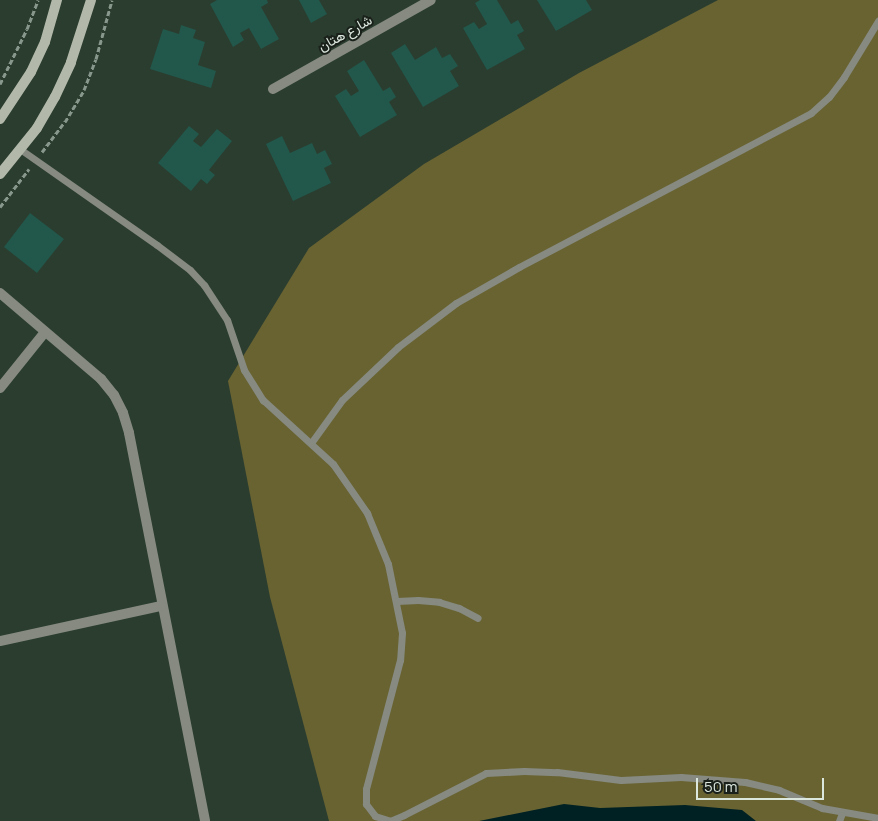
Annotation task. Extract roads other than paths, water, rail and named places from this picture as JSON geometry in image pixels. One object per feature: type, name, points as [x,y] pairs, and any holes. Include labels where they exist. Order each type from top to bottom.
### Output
[{"type":"main road","points":[[0,119],[31,72],[45,42],[57,0]]},
{"type":"main road","points":[[0,174],[37,128],[59,88],[71,62],[91,0]]},
{"type":"street","name":"شارع هتان","points":[[273,89],[431,0]]},
{"type":"street","points":[[0,293],[101,379],[114,395],[123,414],[129,433],[161,606],[205,821]]},
{"type":"street","points":[[0,388],[45,332]]},
{"type":"street","points":[[0,641],[161,606]]},
{"type":"lane","points":[[311,443],[342,400],[398,347],[456,302],[518,267],[811,113],[829,97],[844,77],[878,21]]},
{"type":"lane","points":[[20,150],[158,245],[190,270],[208,291],[227,320],[244,370],[252,384],[272,410],[333,464],[367,513],[388,564],[402,633],[400,660],[366,789],[366,804],[375,816],[390,821],[486,773],[504,771],[556,772],[621,780],[680,777],[745,782],[779,790],[822,808],[878,818]]},
{"type":"lane","points":[[397,601],[439,602],[459,608],[478,618]]},
{"type":"lane","points":[[839,821],[842,813]]},
{"type":"water","points":[[564,804],[600,808],[685,805],[742,810],[756,821],[479,821]]}]
